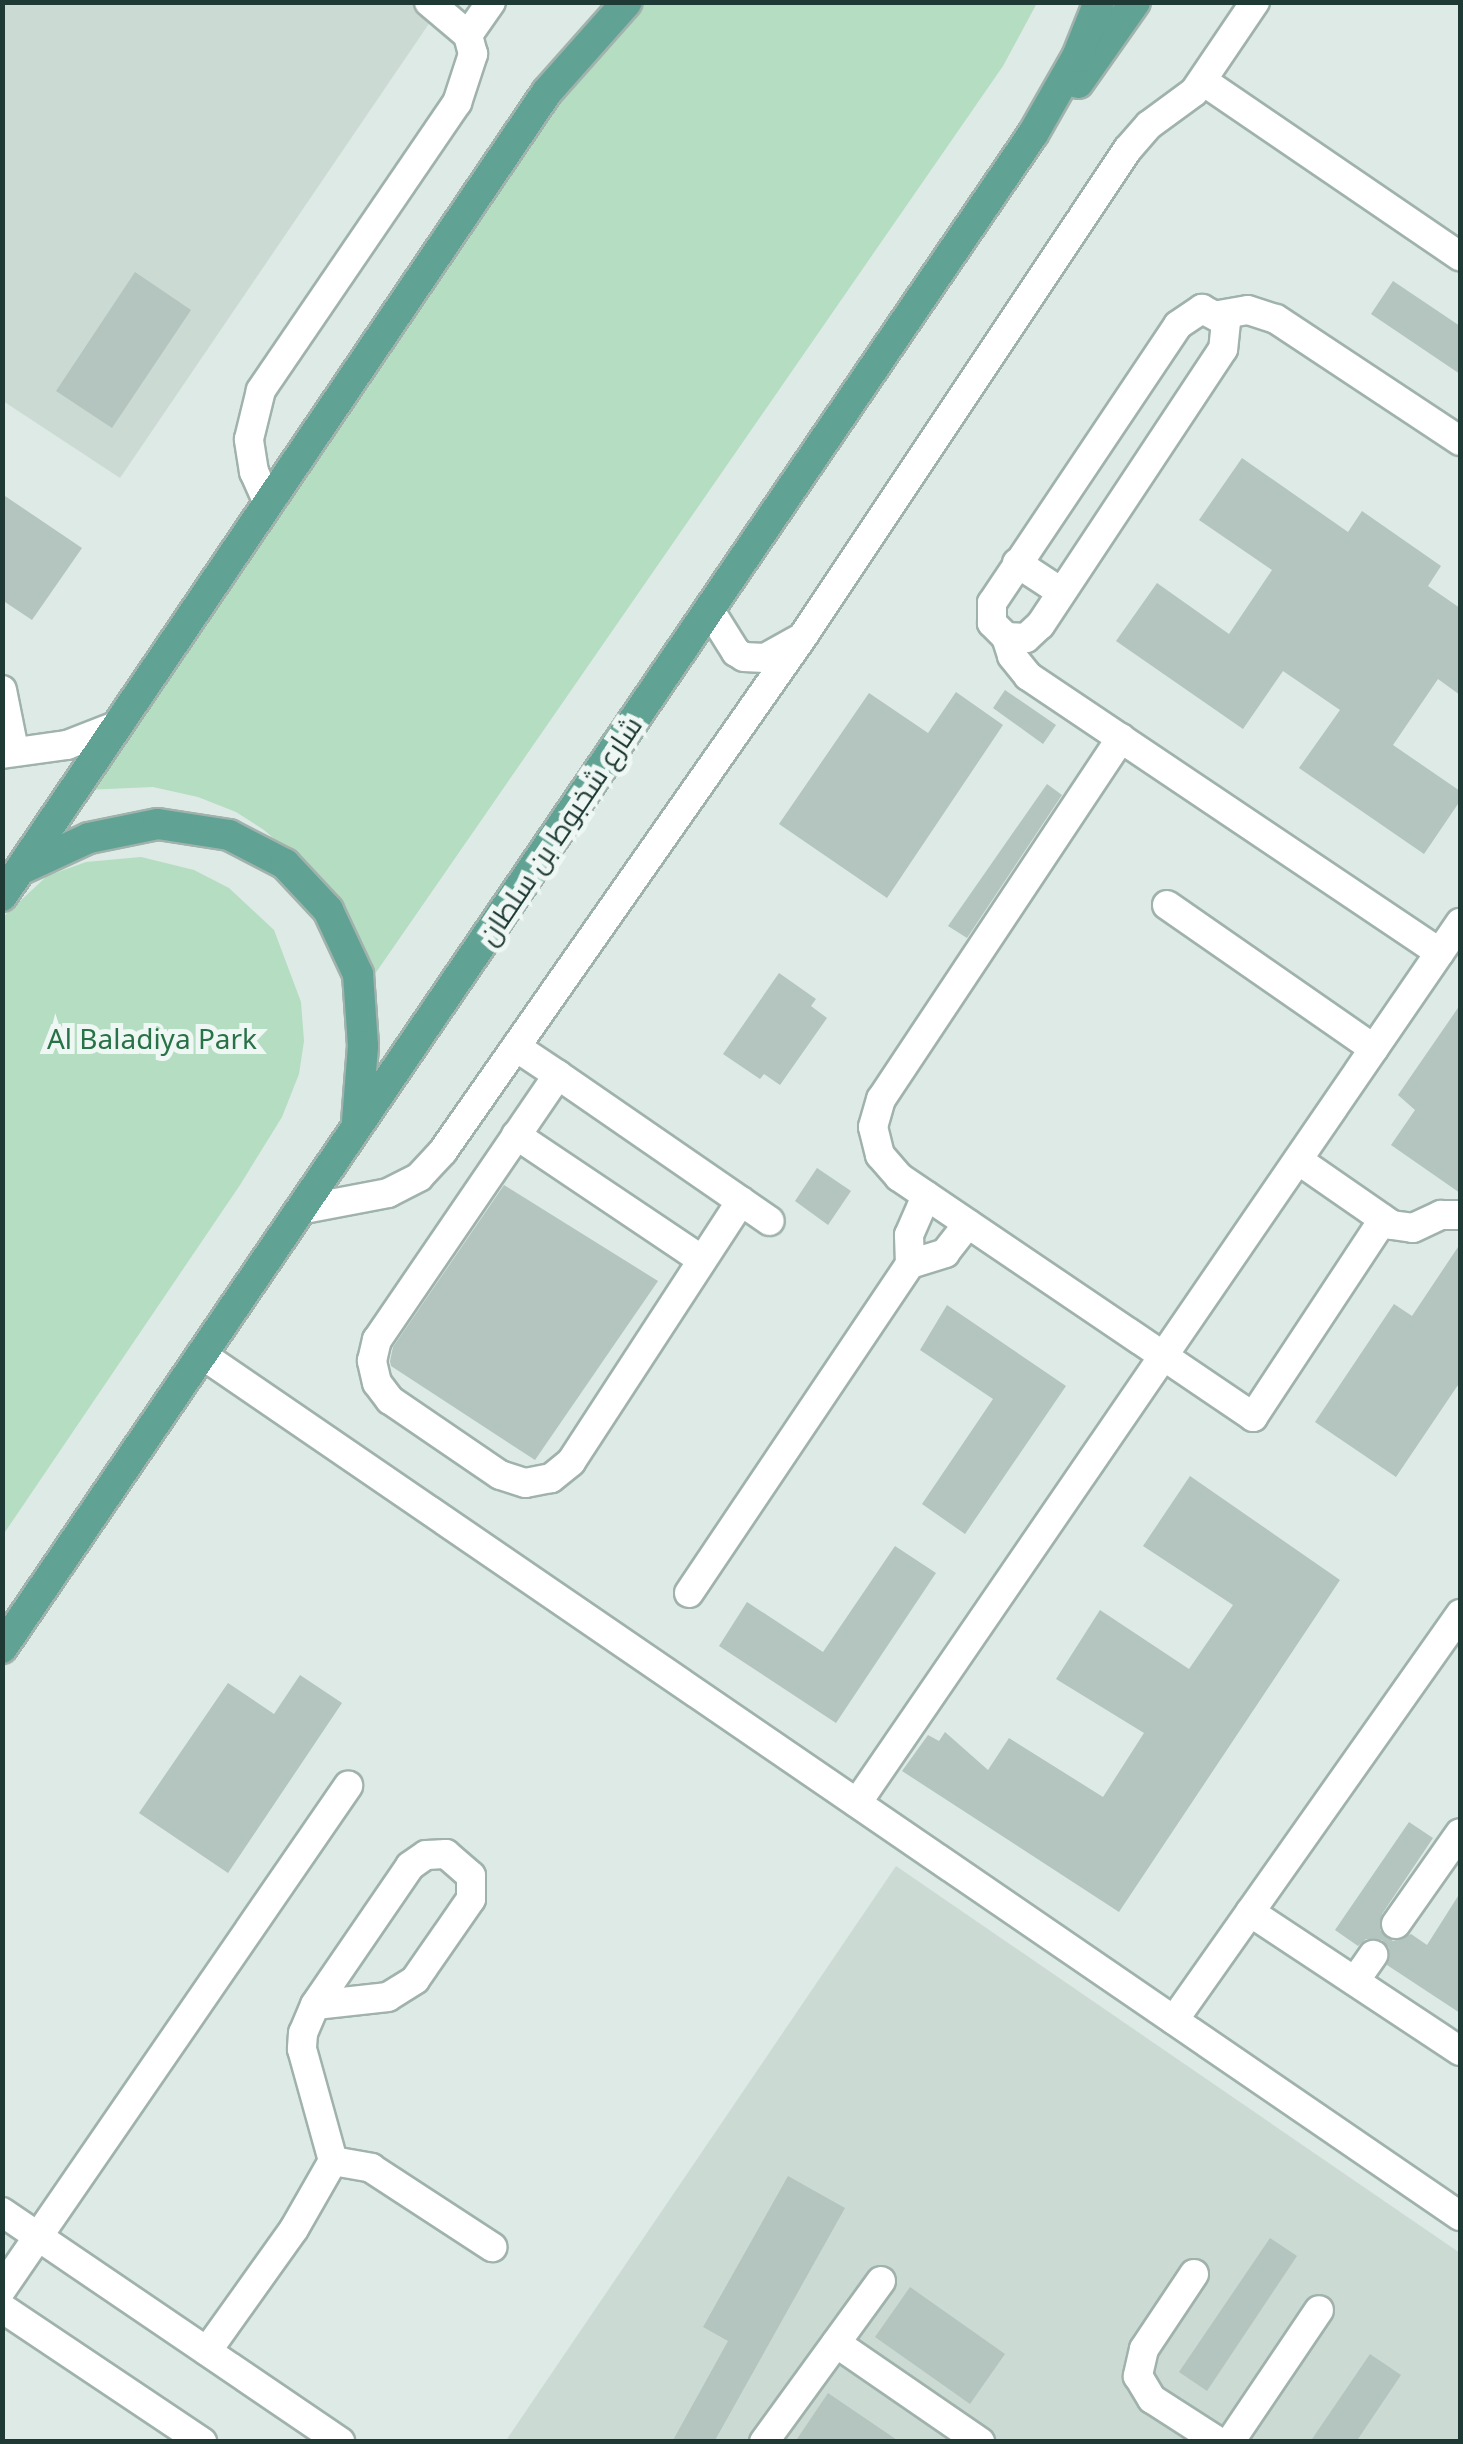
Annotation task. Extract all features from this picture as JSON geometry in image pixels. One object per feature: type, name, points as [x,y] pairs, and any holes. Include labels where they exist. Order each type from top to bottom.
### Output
[{"type":"main road","points":[[2,896],[547,92],[597,2]]},
{"type":"main road","points":[[547,92],[627,2]]},
{"type":"main road","name":"شارع شخبوط بن سلطان","points":[[2,1648],[1034,134],[1077,56],[1099,2]]},
{"type":"main road","points":[[1034,134],[1082,78],[1134,2]]},
{"type":"main road","points":[[21,869],[88,838],[158,824],[195,826],[229,835],[285,864],[328,910],[358,974],[364,1046],[356,1126]]},
{"type":"street","points":[[268,503],[254,472],[249,439],[262,390],[457,103],[473,54],[468,35],[429,2]]},
{"type":"street","points":[[468,35],[491,2]]},
{"type":"street","points":[[300,1210],[388,1193],[419,1177],[443,1150],[804,636],[1128,149],[1148,125],[1203,82],[1255,2]]},
{"type":"street","points":[[1203,82],[1460,256]]},
{"type":"street","points":[[1440,954],[1028,676],[1012,656],[1006,636],[992,623],[992,603],[1178,325],[1202,309],[1219,315],[1248,310],[1276,319],[1456,428]]},
{"type":"street","points":[[1006,636],[1026,638],[1034,633],[1224,349],[1228,331],[1219,315]]},
{"type":"street","points":[[1017,563],[1062,592]]},
{"type":"street","points":[[709,609],[736,652],[743,688],[741,725]]},
{"type":"street","points":[[736,652],[764,658],[804,636]]},
{"type":"street","points":[[2,690],[8,752],[67,746],[118,725]]},
{"type":"street","points":[[1121,738],[874,1113],[880,1155],[899,1177],[1252,1417],[1383,1220]]},
{"type":"street","points":[[1167,905],[1374,1049]]},
{"type":"street","points":[[857,1803],[1460,923]]},
{"type":"street","points":[[516,1047],[770,1221]]},
{"type":"street","points":[[558,1074],[376,1340],[372,1362],[376,1383],[390,1400],[500,1475],[538,1482],[571,1462],[741,1201]]},
{"type":"street","points":[[516,1135],[702,1260]]},
{"type":"street","points":[[1298,1160],[1383,1220],[1413,1228],[1442,1215],[1460,1214]]},
{"type":"street","points":[[689,1593],[910,1264],[910,1235],[926,1196]]},
{"type":"street","points":[[910,1264],[945,1254],[968,1224]]},
{"type":"street","points":[[201,1354],[1460,2216]]},
{"type":"street","points":[[1174,2020],[1460,1614]]},
{"type":"street","points":[[2,2289],[348,1786]]},
{"type":"street","points":[[1396,1924],[1460,1833]]},
{"type":"street","points":[[207,2351],[294,2230],[333,2161],[302,2049],[302,2033],[316,2005],[410,1866],[436,1853],[456,1858],[464,1866],[470,1876],[471,1899],[415,1980],[388,1997],[316,2005]]},
{"type":"street","points":[[1250,1912],[1460,2051]]},
{"type":"street","points":[[1355,1981],[1373,1955]]},
{"type":"street","points":[[333,2161],[371,2168],[492,2247]]},
{"type":"street","points":[[2,2212],[329,2438]]},
{"type":"street","points":[[1194,2274],[1144,2348],[1138,2376],[1152,2399],[1218,2442]]},
{"type":"street","points":[[764,2442],[881,2281]]},
{"type":"street","points":[[2,2308],[202,2442]]},
{"type":"street","points":[[1230,2442],[1319,2310]]},
{"type":"street","points":[[836,2343],[980,2442]]},
{"type":"shaded area","points":[[2,3],[443,3],[120,478],[3,401]]},
{"type":"shaded area","points":[[896,1866],[1460,2253],[1460,2441],[505,2442]]},
{"type":"green space","points":[[631,3],[1037,3],[1003,66],[368,984],[298,860],[264,830],[236,812],[198,797],[153,787],[84,790],[545,108]]},
{"type":"green space","name":"Al Baladiya Park","points":[[141,857],[194,870],[229,888],[274,930],[301,1002],[304,1041],[299,1074],[282,1117],[240,1185],[3,1535],[3,917],[47,876],[86,862]]},
{"type":"building","points":[[135,272],[191,310],[112,428],[56,391]]},
{"type":"building","points":[[1393,281],[1460,326],[1460,374],[1371,314]]},
{"type":"building","points":[[1242,458],[1348,532],[1362,511],[1441,566],[1428,586],[1460,608],[1460,695],[1438,679],[1393,745],[1460,791],[1460,801],[1424,854],[1299,768],[1340,710],[1283,671],[1243,729],[1116,641],[1157,583],[1229,634],[1272,570],[1199,520]]},
{"type":"building","points":[[2,494],[82,548],[32,620],[2,600]]},
{"type":"building","points":[[1005,690],[1056,725],[1043,744],[993,708]]},
{"type":"building","points":[[956,692],[1003,725],[887,898],[779,824],[869,693],[928,733]]},
{"type":"building","points":[[1047,784],[1062,795],[967,938],[948,926]]},
{"type":"building","points":[[779,973],[816,999],[811,1006],[827,1018],[780,1085],[764,1074],[760,1079],[723,1054]]},
{"type":"building","points":[[1460,1005],[1460,1193],[1391,1145],[1415,1110],[1398,1095]]},
{"type":"building","points":[[817,1168],[851,1191],[828,1225],[795,1201]]},
{"type":"building","points":[[504,1185],[658,1281],[535,1460],[391,1366],[390,1361],[393,1347]]},
{"type":"building","points":[[1460,1244],[1460,1382],[1396,1477],[1315,1422],[1394,1304],[1412,1316]]},
{"type":"building","points":[[947,1305],[1066,1386],[965,1534],[922,1504],[993,1399],[920,1350]]},
{"type":"building","points":[[1190,1476],[1340,1580],[1119,1912],[902,1771],[928,1735],[939,1741],[945,1732],[988,1770],[1009,1738],[1103,1797],[1144,1733],[1056,1679],[1100,1610],[1189,1669],[1233,1605],[1143,1546]]},
{"type":"building","points":[[895,1546],[936,1573],[836,1723],[719,1646],[747,1602],[823,1652]]},
{"type":"building","points":[[300,1675],[342,1703],[228,1873],[139,1813],[228,1683],[274,1714]]},
{"type":"building","points":[[1409,1822],[1433,1838],[1382,1914],[1380,1930],[1393,1941],[1411,1934],[1427,1945],[1460,1893],[1460,2013],[1387,1965],[1389,1948],[1382,1940],[1366,1939],[1358,1946],[1335,1930]]},
{"type":"building","points":[[788,2176],[845,2208],[714,2442],[672,2442],[728,2341],[703,2327]]},
{"type":"building","points":[[1270,2238],[1297,2256],[1207,2391],[1179,2372]]},
{"type":"building","points":[[910,2287],[1005,2354],[970,2404],[875,2337]]},
{"type":"building","points":[[1370,2354],[1401,2375],[1356,2442],[1310,2442]]},
{"type":"building","points":[[828,2393],[900,2442],[795,2442]]}]
